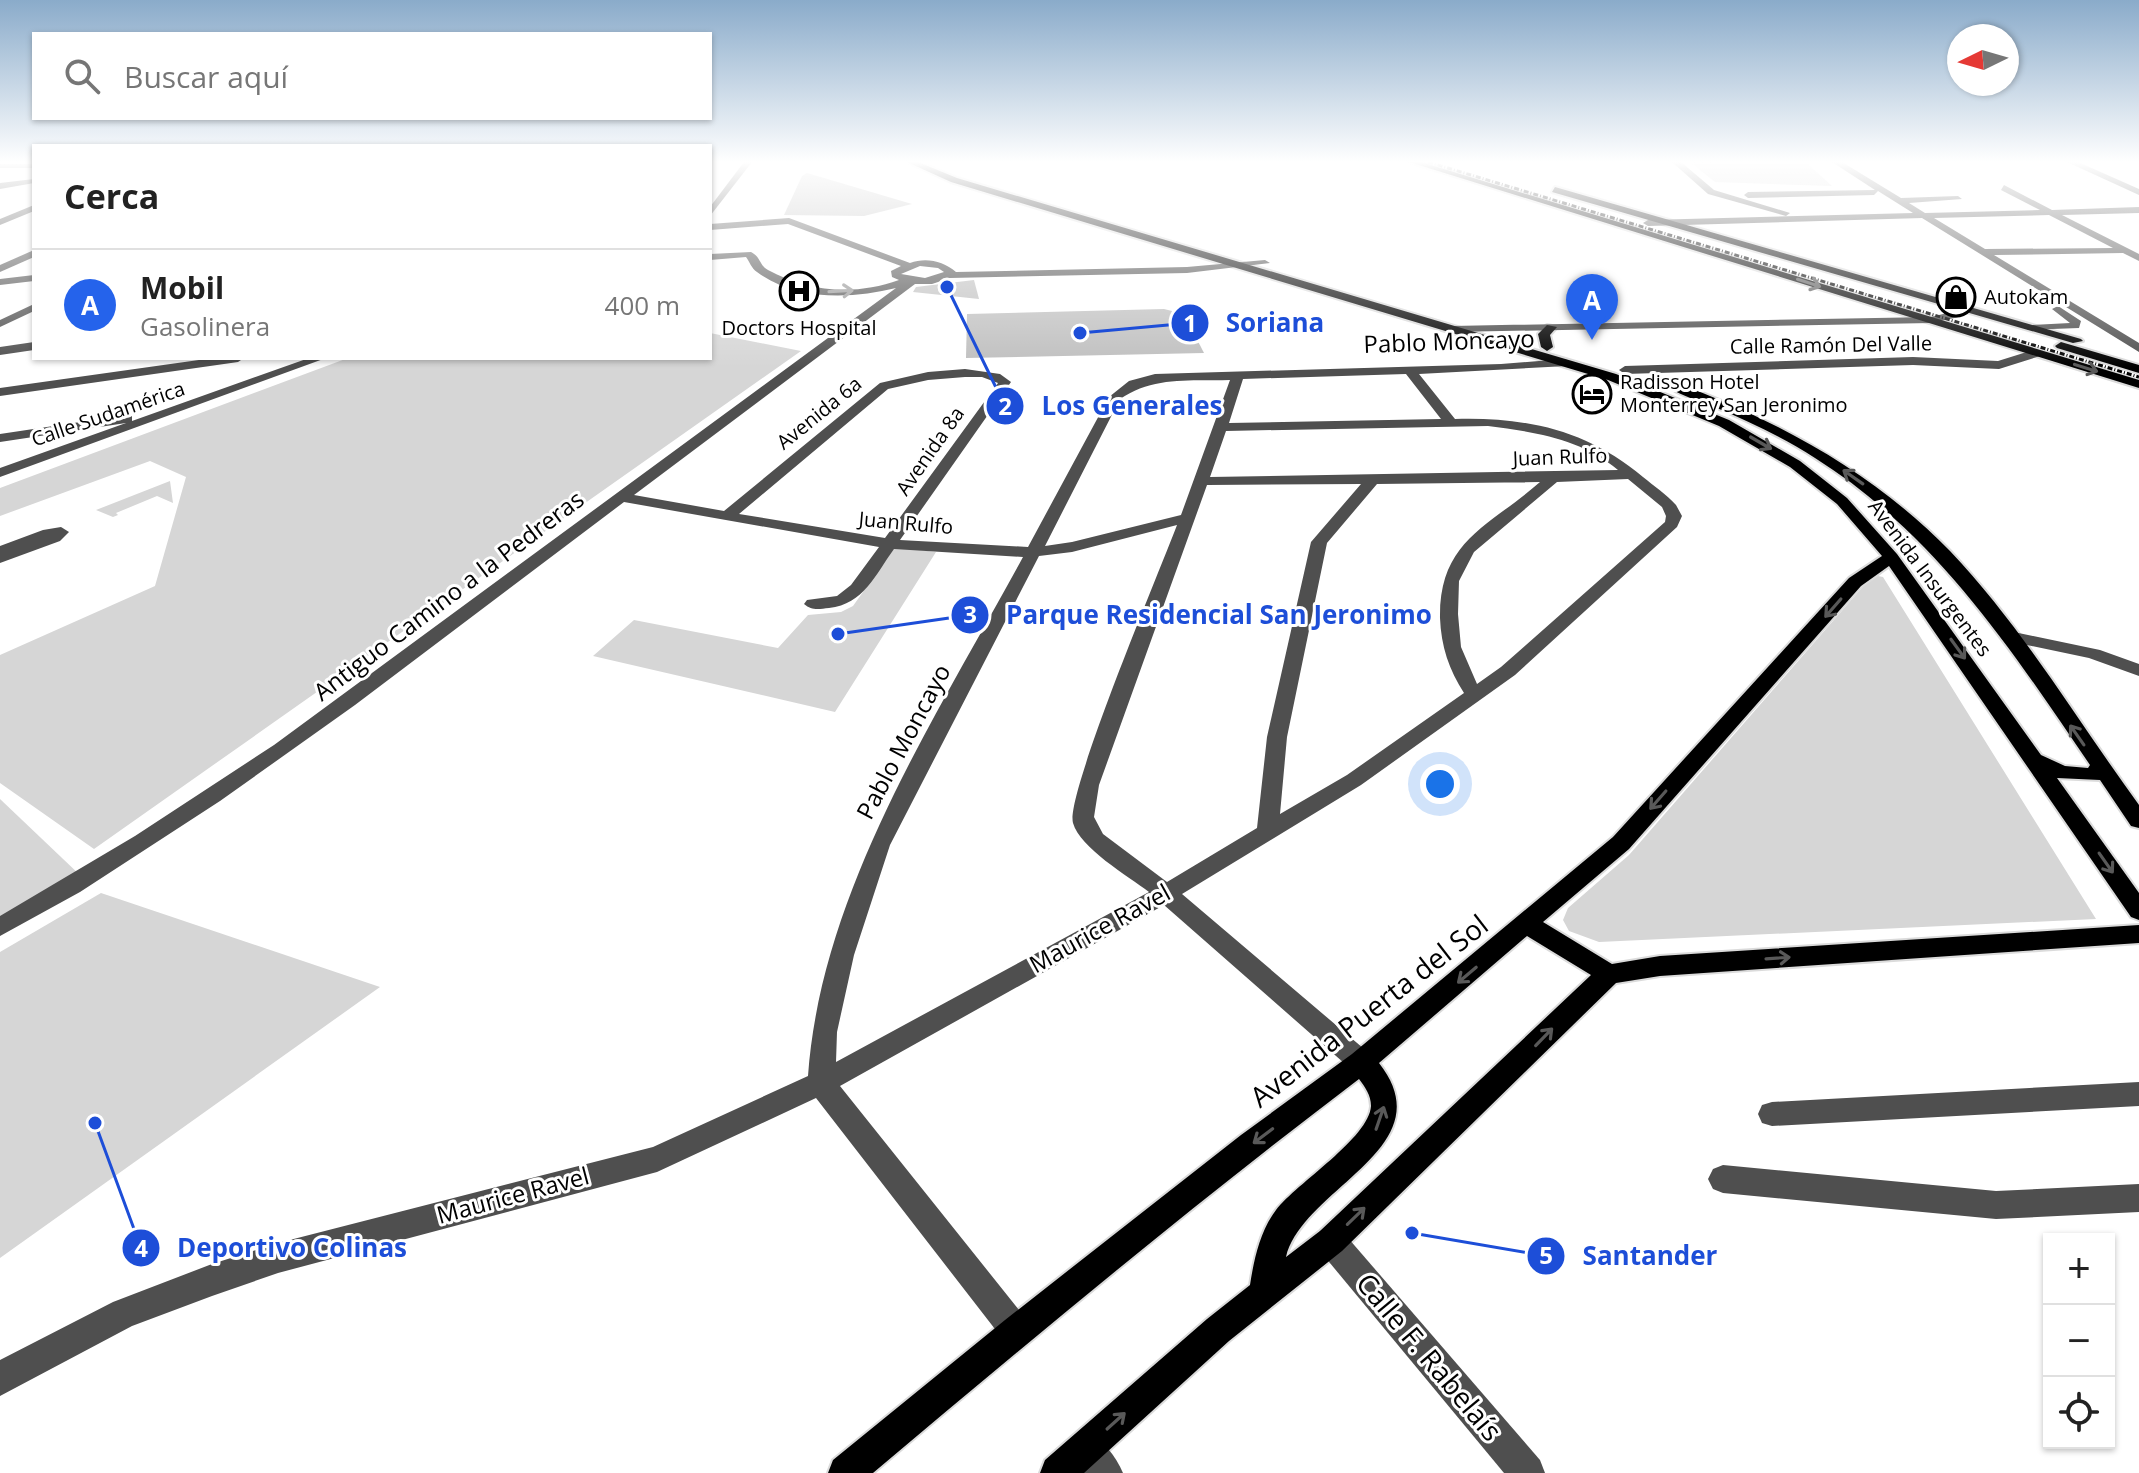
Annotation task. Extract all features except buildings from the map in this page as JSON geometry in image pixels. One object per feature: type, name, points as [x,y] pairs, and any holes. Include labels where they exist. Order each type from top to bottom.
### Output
[{"type":"main road","points":[[1125,231],[1229,261],[1247,262]]},
{"type":"main road","points":[[1146,231],[1435,324]]},
{"type":"main road","points":[[1638,231],[2139,384]]},
{"type":"main road","points":[[1675,231],[1933,304]]},
{"type":"main road","points":[[1697,231],[1959,312],[2139,359]]},
{"type":"main road","name":"Avenida Insurgentes","points":[[1265,263],[1649,390],[1765,445],[1842,501],[1891,557],[2139,911]]},
{"type":"main road","points":[[1838,292],[1850,305],[1840,312]]},
{"type":"main road","points":[[1898,309],[1959,312],[2032,328],[2139,359]]},
{"type":"main road","name":"Avenida Insurgentes","points":[[1460,326],[1489,329],[1625,370],[1743,414],[1813,450],[1855,478],[1897,511],[1947,558],[2009,636],[2139,821]]},
{"type":"main road","points":[[1547,347],[1544,334],[1551,327]]},
{"type":"main road","name":"Avenida Puerta del Sol","points":[[846,1473],[1016,1331],[1251,1144],[1361,1062],[1528,925],[1621,843],[1855,582],[1891,557]]},
{"type":"main road","points":[[2032,756],[2049,768],[2073,775],[2093,775],[2099,767]]},
{"type":"main road","points":[[1528,925],[1609,974]]},
{"type":"main road","points":[[1058,1473],[1095,1461],[1265,1293],[1331,1241],[1609,974],[1675,965],[2139,934]]},
{"type":"main road","points":[[1265,1293],[1269,1254],[1289,1218],[1365,1145],[1380,1123],[1385,1109],[1382,1091],[1361,1062]]},
{"type":"street","points":[[808,231],[908,275],[929,281],[948,271],[1229,261]]},
{"type":"street","points":[[1938,231],[2058,298],[2096,323],[2139,359]]},
{"type":"street","points":[[1947,231],[2077,323]]},
{"type":"street","points":[[2087,231],[2139,258]]},
{"type":"street","points":[[1987,258],[2125,251]]},
{"type":"street","points":[[0,269],[32,254]]},
{"type":"street","points":[[712,257],[748,254],[754,257],[762,271],[801,288],[817,291],[890,287],[927,263],[948,271],[1265,263]]},
{"type":"street","name":"Antiguo Camino a la Pedreras","points":[[0,927],[162,832],[331,715],[621,497],[908,275]]},
{"type":"street","points":[[0,282],[32,278]]},
{"type":"street","points":[[2043,298],[2058,298]]},
{"type":"street","points":[[1435,324],[1460,326],[1840,312],[1933,304]]},
{"type":"street","points":[[0,316],[30,310]]},
{"type":"street","points":[[0,324],[30,310]]},
{"type":"street","points":[[1489,329],[1931,320],[1959,312]]},
{"type":"street","points":[[2032,328],[2063,328],[2077,323],[2096,323]]},
{"type":"street","points":[[0,351],[32,346]]},
{"type":"street","name":"Calle Ramón Del Valle","points":[[1625,370],[1913,361],[1999,365],[2036,353]]},
{"type":"street","points":[[0,392],[224,360]]},
{"type":"street","name":"Calle Sudamérica","points":[[0,473],[315,360]]},
{"type":"street","name":"Pablo Moncayo","points":[[821,1083],[824,1032],[842,955],[879,845],[1032,552],[1120,392],[1155,378],[1563,363]]},
{"type":"street","points":[[1410,371],[1451,423]]},
{"type":"street","name":"Avenida 6a","points":[[727,516],[884,386],[915,377],[979,374],[1000,377]]},
{"type":"street","points":[[1238,374],[1222,427],[1110,727],[1082,815],[1087,832],[1166,893],[1361,1062]]},
{"type":"street","name":"Avenida 8a","points":[[813,604],[836,603],[849,597],[892,541],[989,401],[1003,387],[1005,382],[1000,377]]},
{"type":"street","points":[[0,438],[172,413]]},
{"type":"street","name":"Maurice Ravel","points":[[0,1379],[23,1364],[124,1313],[212,1280],[278,1258],[657,1159],[821,1083],[1166,893],[1354,780],[1555,632],[1672,524],[1674,516],[1668,505],[1599,450],[1541,429],[1497,423],[1222,427]]},
{"type":"street","name":"Juan Rulfo","points":[[1202,481],[1553,478],[1632,474]]},
{"type":"street","points":[[1474,694],[1452,655],[1449,633],[1451,578],[1471,546],[1553,478]]},
{"type":"street","points":[[1268,829],[1277,737],[1319,542],[1373,479]]},
{"type":"street","name":"Juan Rulfo","points":[[621,497],[869,542],[892,541],[1032,552],[1087,544],[1188,518]]},
{"type":"street","points":[[2009,636],[2094,654],[2139,670]]},
{"type":"street","points":[[821,1083],[1016,1331]]},
{"type":"street","points":[[1772,1114],[2139,1094]]},
{"type":"street","points":[[1723,1179],[1996,1205],[2139,1198]]},
{"type":"street","name":"Calle F. Rabelaís","points":[[1331,1241],[1527,1473]]},
{"type":"shaded area","points":[[712,333],[801,351],[94,849],[0,783],[0,655],[155,586],[186,477],[150,461],[0,516],[0,488],[343,360],[712,360]]},
{"type":"shaded area","points":[[170,481],[173,503],[157,496],[113,517],[96,510]]},
{"type":"shaded area","points":[[895,547],[936,552],[835,712],[593,656],[634,620],[778,648],[808,615],[841,612],[853,606]]},
{"type":"shaded area","points":[[1873,575],[1883,577],[2096,919],[1599,942],[1569,931],[1563,920],[1568,908],[1629,855]]},
{"type":"shaded area","points":[[0,799],[82,877],[0,922]]},
{"type":"shaded area","points":[[101,893],[380,987],[0,1258],[0,952]]},
{"type":"railway","points":[[1655,231],[2139,377]]},
{"type":"place","name":"Los Generales","points":[[947,287]]},
{"type":"place","name":"Doctors Hospital","points":[[799,291]]},
{"type":"place","name":"Autokam","points":[[1956,297]]},
{"type":"place","name":"Soriana","points":[[1080,333]]},
{"type":"place","name":"Mobil","points":[[1592,340]]},
{"type":"place","name":"Radisson Hotel Monterrey San Jeronimo","points":[[1592,394]]},
{"type":"place","name":"Parque Residencial San Jeronimo","points":[[838,634]]},
{"type":"place","name":"Deportivo Colinas","points":[[95,1123]]},
{"type":"place","name":"Santander","points":[[1412,1233]]}]
